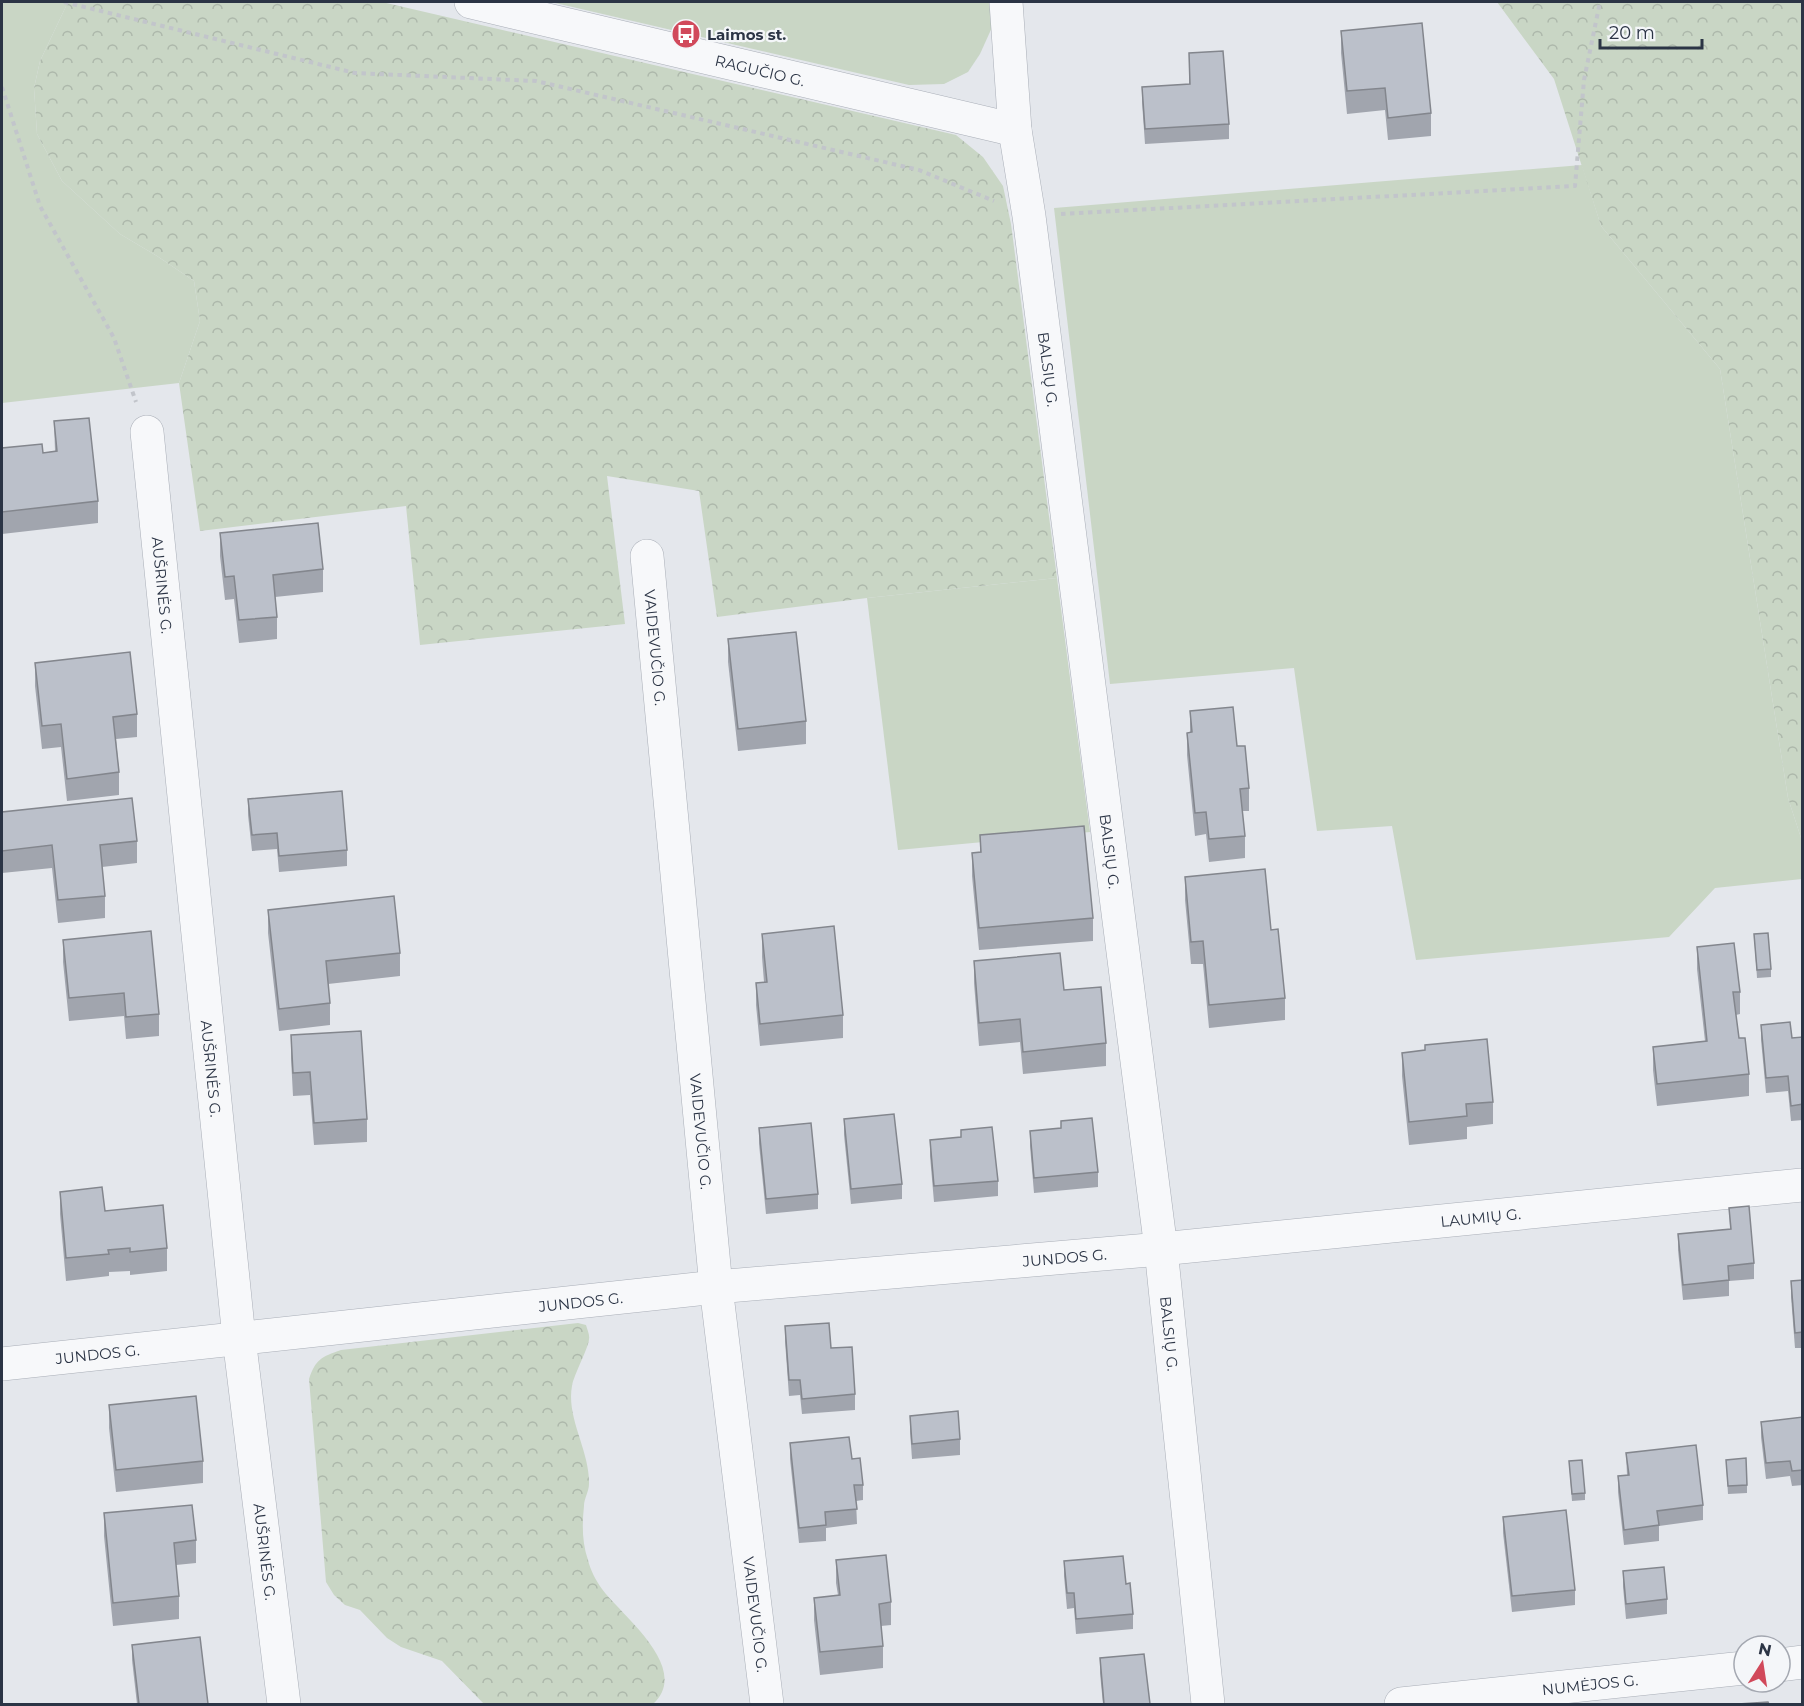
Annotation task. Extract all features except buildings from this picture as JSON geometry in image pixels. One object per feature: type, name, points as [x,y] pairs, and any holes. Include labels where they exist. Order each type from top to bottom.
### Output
[{"type":"street","name":"RAGUČIO G.","points":[[471,2],[1015,130]]},
{"type":"street","name":"BALSIŲ G.","points":[[1006,2],[1015,130],[1029,216],[1161,1249],[1208,1704]]},
{"type":"street","name":"AUŠRINĖS G.","points":[[147,432],[239,1338],[285,1704]]},
{"type":"street","name":"VAIDEVUČIO G.","points":[[647,556],[716,1287],[767,1704]]},
{"type":"street","name":"LAUMIŲ G.","points":[[1161,1249],[1803,1185]]},
{"type":"street","name":"JUNDOS G.","points":[[2,1364],[716,1287],[1161,1249]]},
{"type":"street","name":"NUMĖJOS G.","points":[[1401,1704],[1732,1669]]},
{"type":"path","points":[[64,2],[355,73],[536,81],[919,170],[1029,216],[1575,186],[1584,80],[1600,2]]},
{"type":"path","points":[[2,87],[40,206],[114,338],[147,432]]},
{"type":"green space","points":[[2,2],[68,2],[40,61],[34,88],[37,134],[62,181],[120,234],[194,281],[200,321],[179,383],[2,403]]},
{"type":"green space","points":[[68,2],[382,2],[956,135],[983,157],[1003,186],[1011,224],[1057,578],[717,617],[699,491],[607,476],[625,624],[420,645],[406,506],[200,531],[179,383],[200,321],[194,281],[120,234],[62,181],[37,134],[34,88],[40,61]]},
{"type":"green space","points":[[551,2],[992,2],[994,23],[980,54],[968,72],[944,84],[909,85]]},
{"type":"green space","points":[[1497,2],[1802,2],[1802,841],[1788,798],[1720,369],[1601,226],[1554,79]]},
{"type":"green space","points":[[1582,165],[1601,226],[1720,369],[1788,798],[1802,841],[1802,879],[1715,888],[1669,937],[1416,960],[1392,826],[1317,831],[1294,668],[1110,684],[1054,208]]},
{"type":"green space","points":[[1057,578],[1090,832],[898,850],[867,598]]},
{"type":"green space","points":[[578,1323],[586,1325],[589,1334],[587,1348],[573,1381],[571,1398],[588,1472],[589,1487],[584,1503],[583,1520],[586,1554],[600,1586],[650,1643],[659,1659],[664,1675],[663,1690],[653,1704],[484,1704],[442,1661],[401,1647],[387,1638],[360,1610],[345,1605],[334,1595],[326,1582],[309,1379],[320,1360],[341,1350]]},
{"type":"place","name":"Laimos st.","points":[[686,34]]}]
